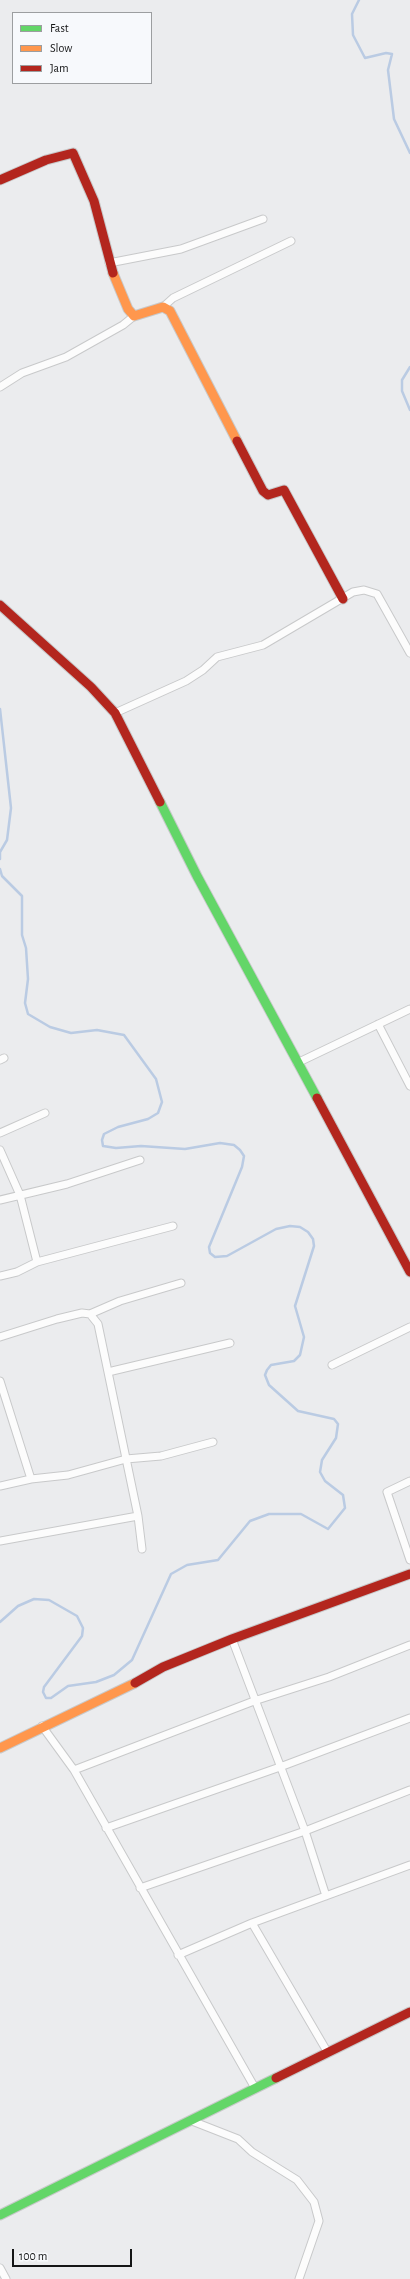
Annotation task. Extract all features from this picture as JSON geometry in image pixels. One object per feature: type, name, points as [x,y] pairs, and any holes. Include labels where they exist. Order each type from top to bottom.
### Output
[{"type":"street","points":[[0,180],[46,160],[73,153],[94,201],[109,263],[134,316]]},
{"type":"street","points":[[109,263],[181,249],[263,219]]},
{"type":"street","points":[[0,387],[22,373],[66,357],[123,325],[134,316],[163,307],[173,298],[291,241]]},
{"type":"street","points":[[163,307],[170,312],[263,491],[268,495],[284,490],[343,599]]},
{"type":"street","points":[[115,713],[186,681],[203,670],[217,657],[263,645],[353,592],[364,590],[377,594],[410,653]]},
{"type":"street","points":[[0,605],[90,687],[115,713],[197,876],[410,1272]]},
{"type":"street","points":[[297,1063],[410,1009]]},
{"type":"street","points":[[378,1024],[410,1086]]},
{"type":"street","points":[[0,1134],[45,1113]]},
{"type":"street","points":[[0,1150],[20,1195],[37,1262]]},
{"type":"street","points":[[0,1200],[67,1184],[140,1160]]},
{"type":"street","points":[[0,1276],[16,1272],[37,1262],[173,1226]]},
{"type":"street","points":[[0,1337],[57,1319],[82,1313],[90,1314],[120,1301],[181,1283]]},
{"type":"street","points":[[90,1314],[98,1324],[138,1516],[142,1549]]},
{"type":"street","points":[[332,1364],[410,1327]]},
{"type":"street","points":[[108,1372],[230,1344]]},
{"type":"street","points":[[0,1381],[31,1479]]},
{"type":"street","points":[[0,1486],[31,1479],[68,1475],[126,1459],[161,1456],[212,1442]]},
{"type":"street","points":[[410,1481],[387,1492],[410,1560]]},
{"type":"street","points":[[0,1541],[138,1516]]},
{"type":"street","points":[[0,1748],[42,1726],[111,1696],[163,1667],[232,1639],[410,1574]]},
{"type":"street","points":[[232,1639],[254,1701],[305,1831],[326,1896]]},
{"type":"street","points":[[74,1770],[254,1701],[329,1677],[410,1645]]},
{"type":"street","points":[[106,1828],[280,1767],[410,1718]]},
{"type":"street","points":[[42,1726],[74,1770],[255,2088]]},
{"type":"street","points":[[140,1888],[305,1831],[410,1790]]},
{"type":"street","points":[[178,1955],[252,1923],[410,1865]]},
{"type":"street","points":[[252,1923],[328,2054]]},
{"type":"street","points":[[0,2215],[192,2121],[255,2088],[328,2054],[410,2012]]},
{"type":"street","points":[[192,2121],[238,2139],[252,2152],[297,2180],[314,2202],[319,2221],[299,2279]]},
{"type":"street","points":[[0,2268],[6,2279]]},
{"type":"waterway","points":[[359,0],[352,14],[353,35],[365,58],[386,53],[392,54],[388,70],[394,119],[410,153]]},
{"type":"waterway","points":[[410,367],[402,380],[402,391],[410,410]]},
{"type":"waterway","points":[[0,709],[11,808],[7,840],[0,852],[0,859]]},
{"type":"waterway","points":[[0,869],[2,876],[22,896],[22,935],[26,948],[28,979],[25,1003],[28,1014],[50,1027],[71,1033],[97,1030],[124,1035],[156,1079],[162,1102],[158,1113],[148,1119],[118,1127],[104,1134],[102,1140],[103,1146],[116,1148],[141,1146],[185,1149],[220,1143],[234,1145],[240,1150],[244,1156],[242,1167],[209,1247],[210,1253],[215,1257],[227,1256],[276,1229],[290,1226],[300,1227],[308,1232],[313,1239],[314,1246],[295,1306],[304,1337],[300,1355],[294,1361],[271,1365],[265,1375],[269,1385],[298,1411],[334,1419],[338,1424],[336,1438],[322,1460],[320,1472],[325,1481],[343,1495],[345,1508],[328,1529],[301,1514],[269,1514],[250,1521],[218,1560],[187,1565],[171,1574],[132,1660],[114,1675],[96,1682],[68,1686],[51,1698],[46,1698],[43,1692],[44,1687],[82,1636],[83,1628],[77,1616],[49,1600],[34,1599],[18,1606],[0,1622]]},
{"type":"traffic: fast","points":[[160,802],[197,876],[317,1098]]},
{"type":"traffic: fast","points":[[0,2215],[276,2078]]},
{"type":"traffic: slow","points":[[113,273],[128,309],[134,316],[163,307],[170,311],[237,441]]},
{"type":"traffic: slow","points":[[0,1748],[135,1683]]},
{"type":"traffic: jam","points":[[0,180],[46,160],[73,153],[94,201],[113,273]]},
{"type":"traffic: jam","points":[[237,441],[263,491],[268,495],[284,490],[343,599]]},
{"type":"traffic: jam","points":[[0,605],[91,687],[115,713],[160,802]]},
{"type":"traffic: jam","points":[[317,1098],[410,1272]]},
{"type":"traffic: jam","points":[[135,1683],[163,1667],[232,1639],[410,1574]]},
{"type":"traffic: jam","points":[[276,2078],[410,2012]]}]
